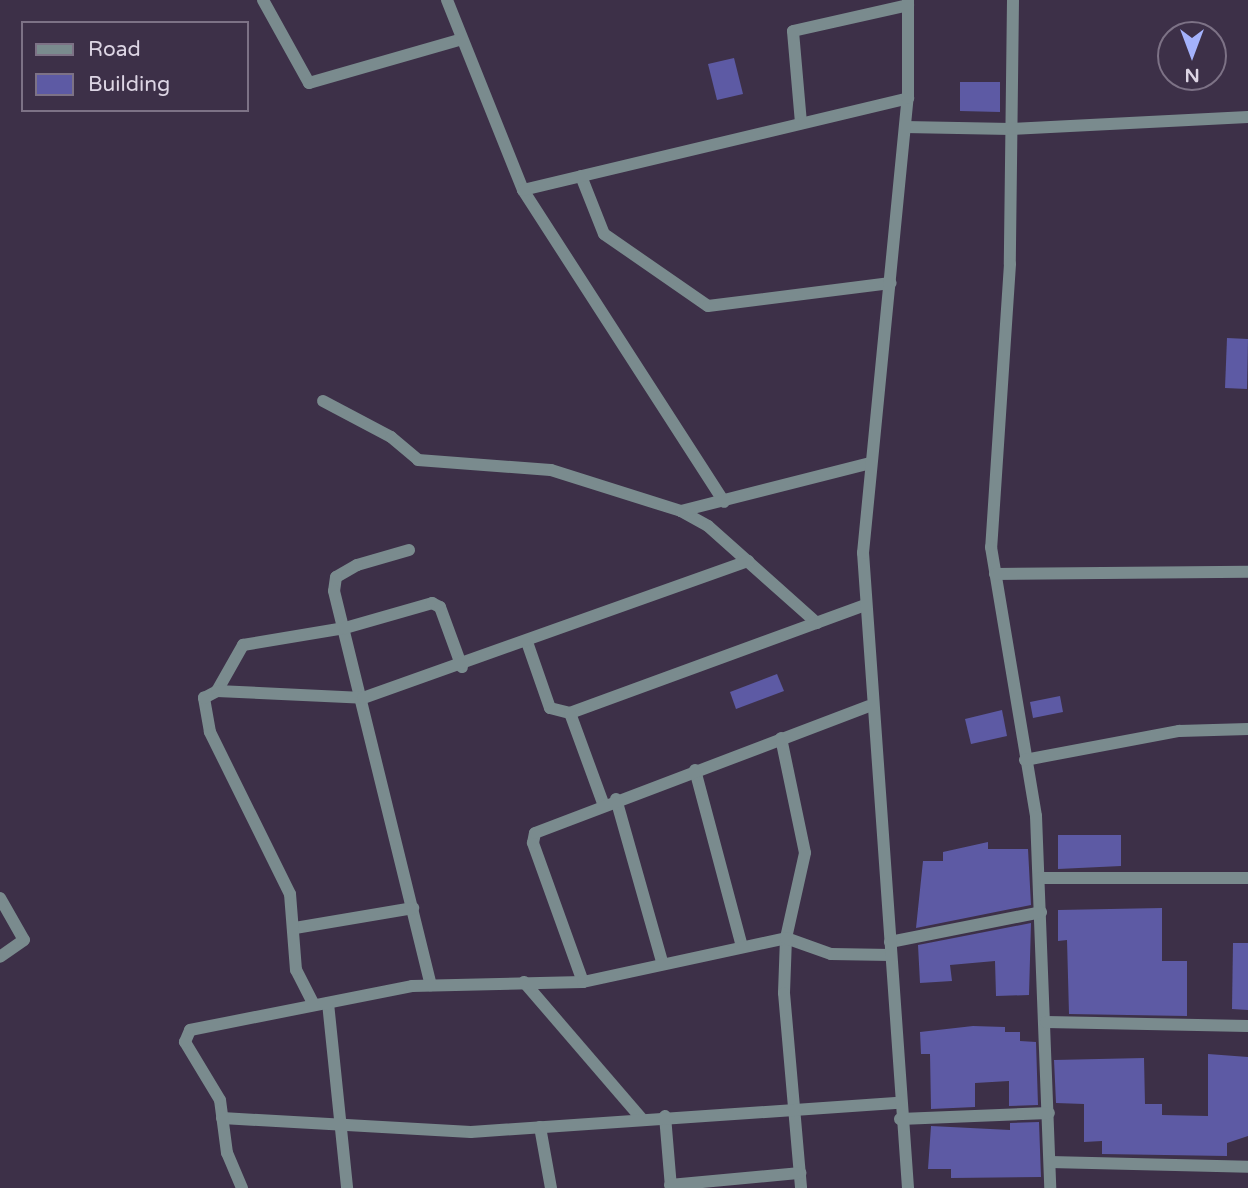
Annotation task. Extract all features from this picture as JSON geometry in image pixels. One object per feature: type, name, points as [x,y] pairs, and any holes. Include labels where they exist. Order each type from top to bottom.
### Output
[{"type":"street","points":[[263,0],[309,83],[459,40]]},
{"type":"street","points":[[447,0],[459,40],[523,190],[724,502]]},
{"type":"street","points":[[1013,0],[1010,264],[990,519],[995,573],[1025,760],[1039,877],[1050,1188]]},
{"type":"street","points":[[802,123],[793,31],[908,3],[908,98],[871,463],[864,605],[900,1119],[908,1188]]},
{"type":"street","points":[[523,190],[908,98]]},
{"type":"street","points":[[905,127],[1011,129],[1248,117]]},
{"type":"street","points":[[581,176],[604,234],[708,306],[891,283]]},
{"type":"street","points":[[323,401],[391,437],[418,460],[551,470],[681,512],[748,561],[817,623]]},
{"type":"street","points":[[681,512],[871,463]]},
{"type":"street","points":[[409,550],[336,577],[345,628],[431,985]]},
{"type":"street","points":[[314,1005],[296,970],[295,928],[279,868],[205,719],[204,698],[217,691],[363,698],[462,667],[748,561]]},
{"type":"street","points":[[995,573],[1248,572]]},
{"type":"street","points":[[217,691],[243,645],[345,628],[437,604],[462,667]]},
{"type":"street","points":[[527,642],[550,708],[570,713],[864,605]]},
{"type":"street","points":[[583,982],[533,843],[545,825],[869,706]]},
{"type":"street","points":[[570,713],[603,803]]},
{"type":"street","points":[[1025,760],[1179,731],[1248,729]]},
{"type":"street","points":[[781,738],[806,853],[786,938],[801,1188]]},
{"type":"street","points":[[695,770],[741,943]]},
{"type":"street","points":[[616,799],[662,962]]},
{"type":"street","points":[[1039,877],[1248,878]]},
{"type":"street","points":[[0,898],[24,940],[0,957]]},
{"type":"street","points":[[295,928],[413,908]]},
{"type":"street","points":[[242,1188],[227,1153],[222,1118],[211,1080],[186,1042],[190,1030],[431,985],[583,982],[741,943],[786,938],[831,954],[890,949],[1041,912]]},
{"type":"street","points":[[524,982],[641,1118]]},
{"type":"street","points":[[328,1003],[347,1188]]},
{"type":"street","points":[[1046,1021],[1248,1026]]},
{"type":"street","points":[[222,1118],[436,1133],[665,1116],[795,1113],[899,1103]]},
{"type":"street","points":[[900,1119],[1049,1113]]},
{"type":"street","points":[[665,1116],[671,1186],[800,1173]]},
{"type":"street","points":[[540,1127],[551,1188]]},
{"type":"street","points":[[1050,1161],[1248,1167]]},
{"type":"building","points":[[734,58],[743,94],[717,100],[708,64]]},
{"type":"building","points":[[960,82],[1000,82],[1000,112],[960,111]]},
{"type":"building","points":[[1227,338],[1248,339],[1247,389],[1225,388]]},
{"type":"building","points":[[777,674],[784,691],[736,709],[730,692]]},
{"type":"building","points":[[1060,696],[1063,712],[1033,718],[1030,702]]},
{"type":"building","points":[[1002,710],[1007,736],[971,744],[965,719]]},
{"type":"building","points":[[1058,835],[1121,835],[1121,866],[1058,869]]},
{"type":"building","points":[[988,842],[988,849],[1028,849],[1031,905],[916,928],[923,861],[943,861],[943,852]]},
{"type":"building","points":[[1162,908],[1162,961],[1187,961],[1187,1016],[1069,1014],[1067,940],[1058,941],[1058,910]]},
{"type":"building","points":[[1031,923],[1029,995],[996,996],[995,961],[950,965],[952,981],[920,983],[918,945]]},
{"type":"building","points":[[1233,943],[1248,943],[1248,1010],[1232,1009]]},
{"type":"building","points":[[973,1026],[1005,1027],[1005,1032],[1020,1032],[1020,1041],[1036,1042],[1038,1105],[1009,1106],[1009,1081],[975,1083],[975,1107],[931,1109],[930,1054],[921,1054],[920,1032]]},
{"type":"building","points":[[1208,1054],[1248,1057],[1248,1136],[1227,1143],[1227,1156],[1102,1154],[1102,1141],[1084,1142],[1084,1104],[1056,1103],[1054,1060],[1144,1058],[1145,1104],[1162,1104],[1162,1115],[1208,1116]]},
{"type":"building","points":[[1039,1122],[1041,1177],[951,1178],[951,1169],[928,1169],[931,1126],[1010,1130],[1010,1123]]}]
